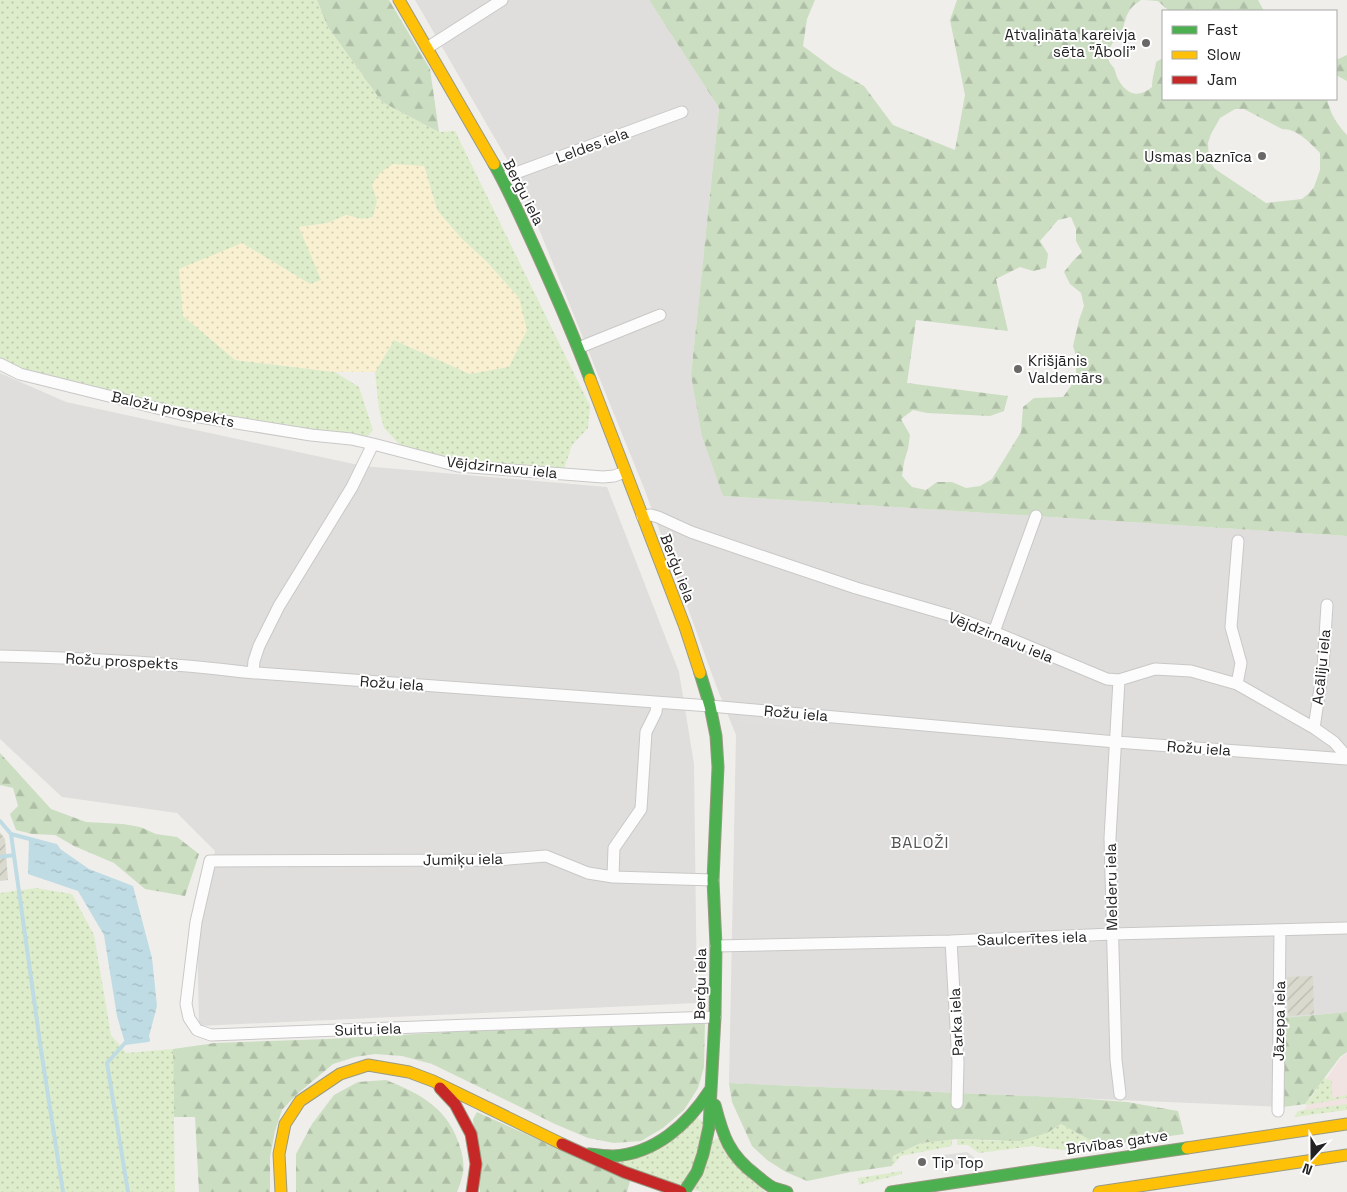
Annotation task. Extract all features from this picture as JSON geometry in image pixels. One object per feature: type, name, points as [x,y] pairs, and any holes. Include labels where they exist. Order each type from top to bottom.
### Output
[{"type":"main road","name":"Berģu iela","points":[[399,0],[502,178],[535,248],[578,348],[685,626],[710,706],[716,736],[718,767],[713,880],[716,946],[715,1017],[709,1127],[697,1172],[683,1192]]},
{"type":"main road","points":[[281,1192],[279,1154],[285,1124],[300,1101],[340,1074],[368,1065],[409,1072],[433,1081],[583,1154],[624,1172],[683,1192]]},
{"type":"main road","points":[[433,1081],[455,1104],[471,1134],[476,1164],[472,1192]]},
{"type":"main road","points":[[583,1154],[614,1156],[638,1151],[653,1145],[680,1127],[702,1104],[711,1088]]},
{"type":"main road","points":[[711,1088],[721,1128],[737,1159],[748,1170],[772,1187],[787,1192]]},
{"type":"main road","name":"Brīvības gatve","points":[[891,1192],[1347,1124]]},
{"type":"main road","points":[[1099,1192],[1347,1155]]},
{"type":"street","points":[[426,48],[502,0]]},
{"type":"street","name":"Leldes iela","points":[[502,178],[682,112]]},
{"type":"street","points":[[578,348],[660,315]]},
{"type":"street","name":"Baložu prospekts","points":[[0,364],[20,374],[181,414],[351,440]]},
{"type":"street","name":"Vējdzirnavu iela","points":[[351,440],[458,466],[603,477],[625,472]]},
{"type":"street","points":[[248,672],[279,606],[352,487],[373,444]]},
{"type":"street","name":"Vējdzirnavu iela","points":[[642,516],[651,515],[658,517],[690,532],[856,588],[949,615],[1107,679],[1119,680]]},
{"type":"street","points":[[994,632],[1036,516]]},
{"type":"street","points":[[1238,541],[1231,627],[1240,663],[1238,684]]},
{"type":"street","name":"Acāliju iela","points":[[1314,728],[1323,668],[1327,605]]},
{"type":"street","name":"Rožu prospekts","points":[[0,656],[187,665],[248,672]]},
{"type":"street","points":[[1119,680],[1155,669],[1191,672],[1238,684],[1314,728],[1334,742],[1347,758]]},
{"type":"street","name":"Rožu iela","points":[[248,672],[710,706],[1116,742],[1347,758]]},
{"type":"street","name":"Melderu iela","points":[[1119,680],[1110,838],[1116,1060],[1120,1094]]},
{"type":"street","points":[[613,877],[614,848],[641,809],[646,732],[656,712],[657,702]]},
{"type":"street","name":"Jumiķu iela","points":[[210,861],[496,860],[546,856],[588,873],[613,877],[713,880]]},
{"type":"street","name":"Suitu iela","points":[[210,861],[196,922],[186,1004],[189,1018],[197,1030],[211,1036],[715,1017]]},
{"type":"street","name":"Saulcerītes iela","points":[[716,946],[951,941],[1112,934],[1347,928]]},
{"type":"street","name":"Jāzepa iela","points":[[1278,1111],[1280,930]]},
{"type":"street","name":"Parka iela","points":[[951,941],[958,1062],[957,1103]]},
{"type":"shaded area","points":[[415,0],[649,0],[719,108],[691,375],[723,496],[1347,536],[1347,1012],[1282,1018],[1283,1107],[729,1083],[736,735],[644,488],[519,180]]},
{"type":"shaded area","points":[[0,373],[66,402],[363,466],[607,487],[679,672],[694,764],[697,1003],[199,1026],[197,928],[215,851],[177,813],[62,797],[0,739]]},
{"type":"shaded area","points":[[738,710],[816,718],[815,730],[739,723]]},
{"type":"shaded area","points":[[0,832],[5,839],[8,880],[0,881]]},
{"type":"shaded area","points":[[1313,976],[1314,1014],[1288,1016],[1287,977]]},
{"type":"shaded area","points":[[1347,1053],[1347,1108],[1300,1116],[1341,1058]]},
{"type":"shaded area","points":[[967,1152],[979,1161],[945,1166],[943,1155]]},
{"type":"green space","points":[[0,0],[317,0],[328,27],[382,102],[439,132],[455,131],[590,406],[588,428],[572,445],[564,469],[438,458],[401,446],[384,428],[379,409],[375,372],[394,340],[470,374],[519,298],[487,262],[461,238],[437,210],[424,166],[372,184],[377,201],[373,217],[362,219],[346,215],[328,223],[299,227],[322,280],[310,284],[242,243],[235,360],[335,372],[359,387],[373,430],[366,438],[261,424],[120,395],[26,373],[0,359]]},
{"type":"green space","points":[[317,0],[389,0],[430,69],[439,132],[382,102],[328,27]]},
{"type":"green space","points":[[649,0],[815,0],[807,19],[803,46],[834,69],[864,86],[893,125],[955,150],[965,95],[950,20],[957,0],[1141,0],[1129,12],[1121,32],[1108,53],[1108,60],[1114,68],[1117,78],[1129,91],[1137,94],[1147,91],[1152,87],[1156,62],[1162,59],[1162,100],[1327,100],[1334,119],[1347,135],[1347,536],[723,496],[702,436],[691,375],[719,108]],"holes":[[[1235,109],[1244,109],[1282,129],[1293,131],[1308,141],[1320,153],[1320,170],[1314,187],[1302,199],[1266,203],[1215,169],[1209,161],[1208,143],[1220,118]],[[1071,217],[1076,229],[1076,241],[1082,252],[1064,272],[1070,284],[1081,293],[1084,306],[1073,346],[1077,359],[1076,373],[1071,386],[1063,397],[1034,398],[1023,407],[1021,432],[992,479],[980,486],[966,488],[952,482],[937,482],[926,490],[912,487],[902,476],[910,435],[901,419],[913,410],[927,413],[990,416],[1004,411],[1008,396],[907,383],[916,320],[1008,331],[996,279],[1020,267],[1033,271],[1046,268],[1048,254],[1040,241],[1058,220]]]},
{"type":"green space","points":[[1145,0],[1258,0],[1263,10],[1168,10],[1158,1]]},
{"type":"green space","points":[[1347,55],[1347,81],[1337,76],[1337,60]]},
{"type":"green space","points":[[0,753],[51,809],[86,822],[123,824],[140,827],[156,834],[177,837],[199,854],[185,896],[145,889],[114,863],[74,846],[55,835],[32,834],[16,830],[10,814],[18,806],[13,788],[0,785]]},
{"type":"green space","points":[[36,888],[72,894],[94,935],[111,1035],[126,1053],[173,1049],[175,1192],[0,1192],[0,893]]},
{"type":"green space","points":[[1347,1012],[1347,1052],[1340,1057],[1305,1104],[1283,1107],[1282,1018]]},
{"type":"green space","points":[[705,1020],[704,1067],[698,1088],[684,1110],[663,1128],[641,1141],[614,1143],[588,1138],[432,1064],[402,1056],[375,1054],[355,1057],[333,1064],[296,1095],[282,1110],[275,1131],[270,1157],[270,1192],[199,1192],[195,1117],[174,1117],[173,1049],[215,1043]]},
{"type":"green space","points":[[1324,1078],[1332,1081],[1332,1098],[1347,1095],[1347,1098],[1306,1105],[1305,1104]]},
{"type":"green space","points":[[386,1080],[422,1097],[449,1122],[460,1147],[463,1162],[461,1183],[457,1192],[296,1192],[296,1154],[312,1124],[334,1095],[358,1082]]},
{"type":"green space","points":[[729,1083],[1127,1102],[1178,1111],[1184,1134],[1101,1146],[1061,1124],[1047,1133],[1020,1141],[957,1139],[921,1143],[893,1156],[892,1166],[807,1181],[786,1172],[767,1160],[752,1146],[732,1102]]},
{"type":"green space","points":[[1347,1104],[1347,1110],[1294,1117],[1298,1111]]},
{"type":"green space","points":[[477,1112],[630,1181],[627,1192],[480,1192],[473,1119]]},
{"type":"green space","points":[[698,1118],[704,1123],[701,1147],[682,1187],[616,1162]]},
{"type":"green space","points":[[1061,1124],[1101,1146],[1063,1150],[1033,1146],[979,1153],[968,1145],[957,1145],[957,1139],[996,1141],[1047,1133]]},
{"type":"green space","points":[[719,1138],[765,1192],[703,1192],[693,1190],[713,1140]]},
{"type":"green space","points":[[952,1139],[952,1146],[901,1156],[892,1166],[893,1156],[921,1143]]},
{"type":"green space","points":[[902,1171],[902,1174],[859,1185],[858,1178]]},
{"type":"sand","points":[[393,164],[424,166],[437,210],[461,238],[487,262],[519,298],[527,330],[509,367],[470,374],[394,340],[375,372],[335,372],[235,360],[183,316],[179,269],[242,243],[310,284],[321,280],[299,227],[328,223],[346,215],[362,219],[373,217],[377,201],[372,184],[381,172]]},
{"type":"water","points":[[29,839],[56,846],[89,869],[133,886],[152,958],[157,1006],[148,1040],[125,1043],[117,1016],[104,935],[78,891],[28,874]]},
{"type":"waterway","points":[[0,821],[11,834],[56,846],[58,849]]},
{"type":"waterway","points":[[11,834],[63,1192]]},
{"type":"waterway","points":[[0,857],[14,855]]},
{"type":"waterway","points":[[128,1192],[107,1063],[125,1043],[148,1040],[147,1037]]},
{"type":"traffic: fast","points":[[494,164],[543,266],[590,379]]},
{"type":"traffic: fast","points":[[684,1192],[697,1172],[709,1127],[715,1017],[716,946],[713,880],[718,767],[716,736],[710,706],[700,673]]},
{"type":"traffic: fast","points":[[589,1154],[613,1156],[643,1150],[669,1135],[681,1125],[710,1090]]},
{"type":"traffic: fast","points":[[715,1105],[724,1135],[739,1160],[768,1184],[787,1192]]},
{"type":"traffic: fast","points":[[891,1192],[1187,1148]]},
{"type":"traffic: slow","points":[[399,0],[494,164]]},
{"type":"traffic: slow","points":[[590,379],[685,627],[700,673]]},
{"type":"traffic: slow","points":[[281,1192],[279,1154],[285,1124],[300,1101],[340,1074],[368,1065],[409,1072],[433,1081],[562,1144]]},
{"type":"traffic: slow","points":[[1187,1148],[1347,1124]]},
{"type":"traffic: slow","points":[[1099,1192],[1347,1155]]},
{"type":"traffic: jam","points":[[440,1088],[455,1104],[471,1134],[476,1164],[472,1192]]},
{"type":"traffic: jam","points":[[562,1144],[624,1172],[681,1192]]},
{"type":"place","name":"Atvaļināta kareivja sēta \"Āboli\"","points":[[1146,43]]},
{"type":"place","name":"Usmas baznīca","points":[[1262,156]]},
{"type":"place","name":"Krišjānis Valdemārs","points":[[1018,369]]},
{"type":"place","name":"Tip Top","points":[[922,1162]]},
{"type":"district","name":"BALOŽI","points":[[920,842]]}]
